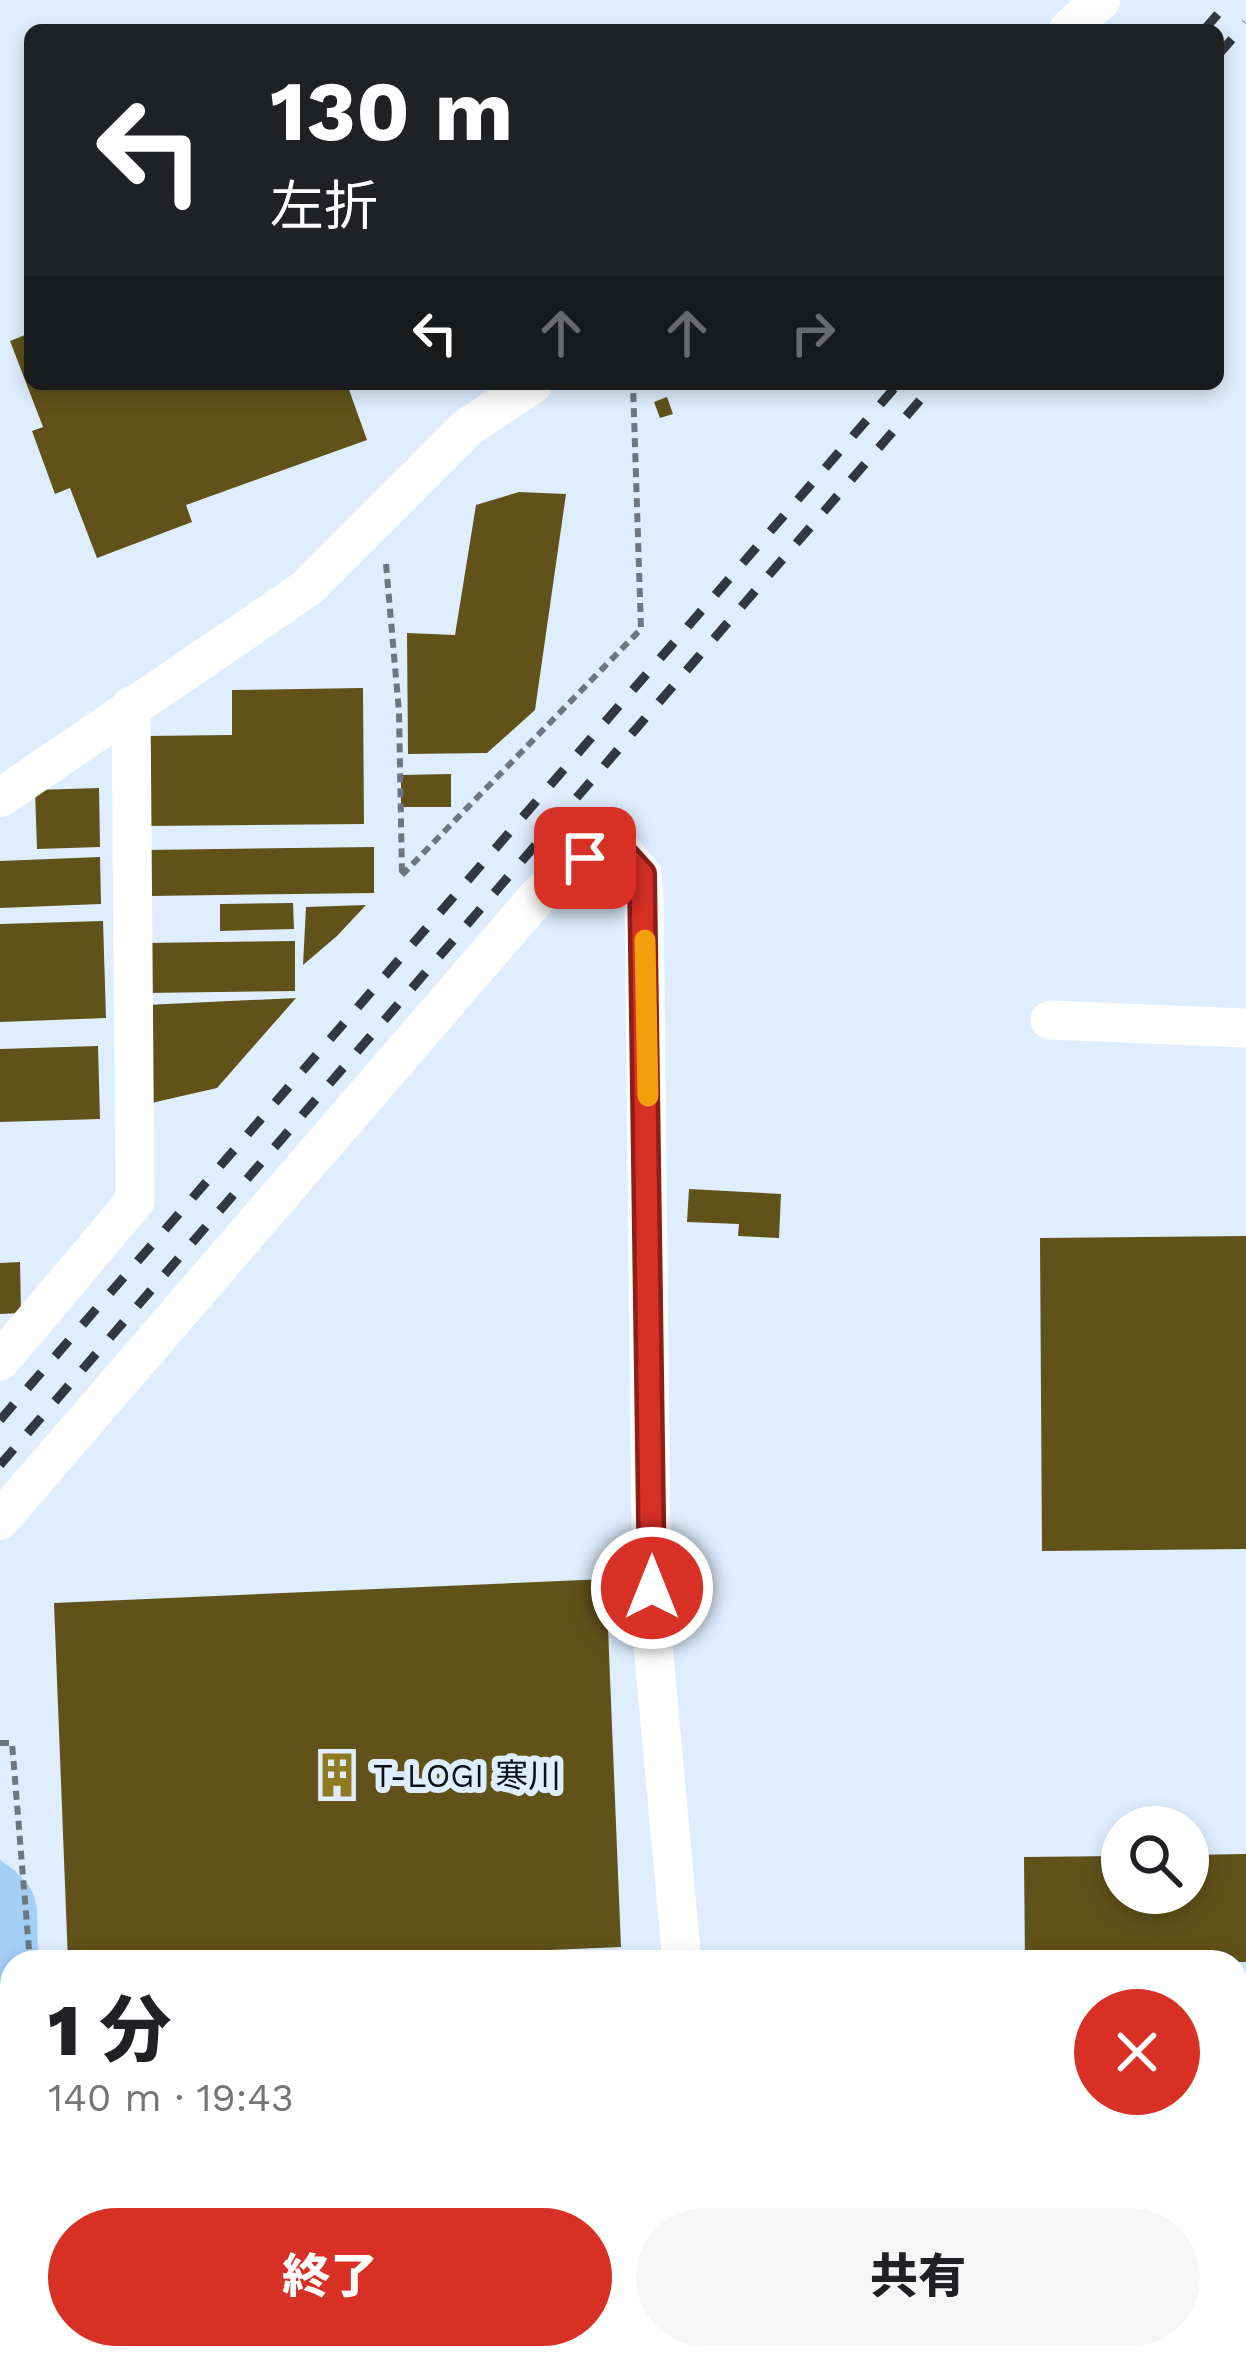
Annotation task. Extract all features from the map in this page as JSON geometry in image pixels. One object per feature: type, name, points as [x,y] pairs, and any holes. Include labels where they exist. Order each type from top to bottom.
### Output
[{"type":"street","points":[[1075,24],[1101,0]]},
{"type":"street","points":[[0,798],[307,588],[468,428],[524,390]]},
{"type":"street","points":[[0,1361],[135,1201],[131,706]]},
{"type":"street","points":[[0,1520],[539,895],[585,858],[622,852],[642,874],[644,897],[652,1634],[681,1950]]},
{"type":"street","points":[[1050,1020],[1246,1028]]},
{"type":"path","points":[[382,513],[399,712],[402,875],[640,629],[633,390]]},
{"type":"path","points":[[0,1743],[11,1743],[29,1950]]},
{"type":"shaded area","points":[[0,1860],[33,1893],[39,1950],[0,1950]]},
{"type":"building","points":[[24,335],[24,377],[10,341]]},
{"type":"building","points":[[29,390],[349,390],[367,440],[186,505],[192,522],[97,558],[70,488],[55,494],[32,431],[43,427]]},
{"type":"building","points":[[667,397],[673,414],[660,418],[654,402]]},
{"type":"building","points":[[519,492],[566,494],[535,710],[487,753],[408,754],[407,633],[455,635],[476,505]]},
{"type":"building","points":[[363,688],[364,824],[145,826],[144,736],[232,735],[232,690]]},
{"type":"building","points":[[451,774],[451,807],[401,807],[401,775]]},
{"type":"building","points":[[99,788],[100,847],[37,849],[35,790]]},
{"type":"building","points":[[374,847],[374,893],[148,896],[147,850]]},
{"type":"building","points":[[100,857],[101,904],[0,908],[0,861]]},
{"type":"building","points":[[293,903],[294,929],[220,931],[220,904]]},
{"type":"building","points":[[366,905],[337,936],[303,965],[306,907]]},
{"type":"building","points":[[103,921],[106,1018],[0,1022],[0,924]]},
{"type":"building","points":[[295,941],[295,991],[144,993],[143,943]]},
{"type":"building","points":[[296,998],[217,1088],[147,1104],[146,1005]]},
{"type":"building","points":[[98,1046],[100,1119],[0,1122],[0,1049]]},
{"type":"building","points":[[689,1189],[781,1194],[779,1238],[738,1236],[739,1224],[687,1222]]},
{"type":"building","points":[[1246,1236],[1246,1549],[1042,1551],[1040,1238]]},
{"type":"building","points":[[20,1262],[21,1313],[0,1314],[0,1263]]},
{"type":"building","name":"T-LOGI 寒川","points":[[606,1579],[621,1947],[68,1950],[54,1603]]},
{"type":"building","points":[[1246,1854],[1246,1950],[1025,1950],[1024,1857],[1101,1856],[1101,1914],[1209,1914],[1209,1855]]},
{"type":"railway","points":[[1209,24],[1230,0]]},
{"type":"railway","points":[[1224,48],[1246,23]]},
{"type":"railway","points":[[0,1420],[893,390]]},
{"type":"railway","points":[[0,1465],[929,390]]},
{"type":"slow traffic","points":[[645,940],[648,1096]]},
{"type":"place","name":"T-LOGI 寒川","points":[[337,1775]]},
{"type":"route","points":[[585,858],[622,852],[636,862],[642,874],[652,1588]]}]
